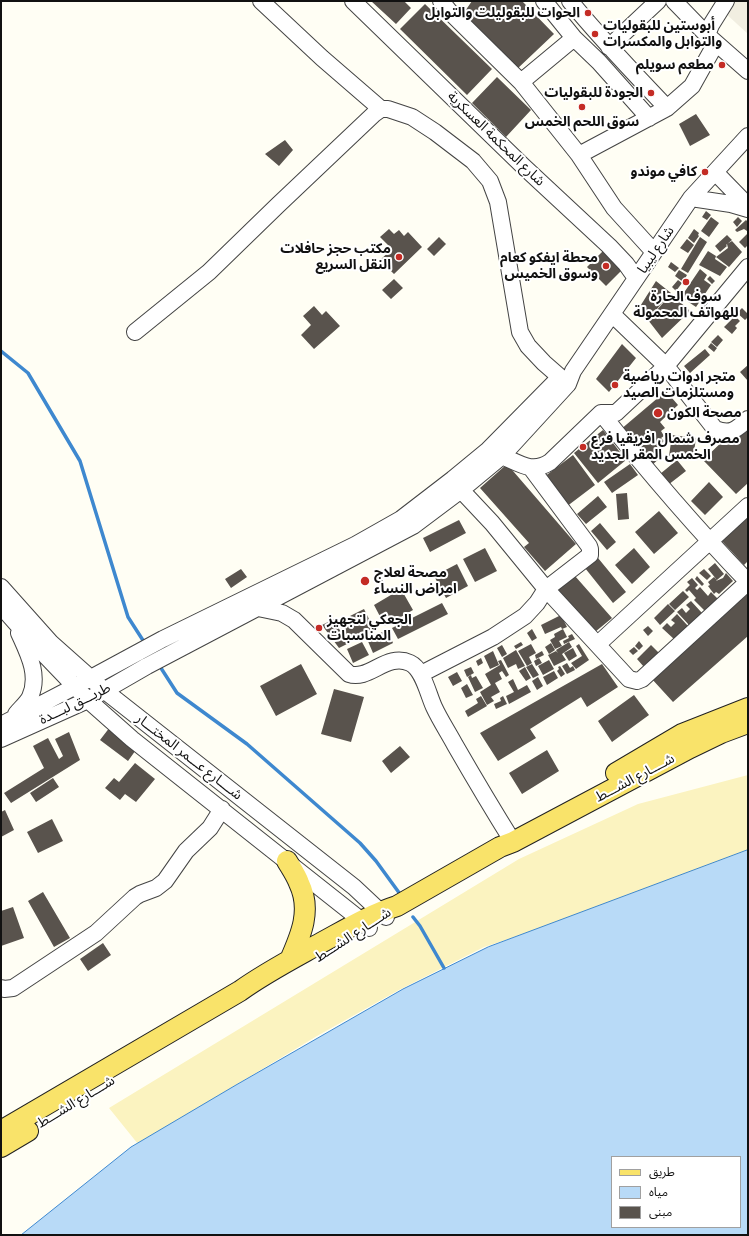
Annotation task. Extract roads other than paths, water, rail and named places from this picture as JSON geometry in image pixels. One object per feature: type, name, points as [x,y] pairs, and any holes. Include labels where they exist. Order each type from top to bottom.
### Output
[{"type":"main road","name":"شــــارع الشـــط","points":[[508,842],[555,809],[682,734],[748,708]]},
{"type":"main road","name":"شــــارع الشـــط","points":[[1,1131],[240,991],[259,977],[290,960],[388,912],[508,842],[690,748],[721,733],[748,723]]},
{"type":"main road","points":[[287,861],[300,883],[305,910],[301,934],[290,960]]},
{"type":"main road","name":"شــــارع الشـــط","points":[[1,1147],[365,924]]},
{"type":"street","points":[[261,1],[322,58],[381,109]]},
{"type":"street","name":"شارع المحكمة العسكرية","points":[[353,1],[523,166],[609,246],[626,264],[636,278]]},
{"type":"street","points":[[544,1],[574,38],[599,62],[649,118]]},
{"type":"street","points":[[570,1],[588,24],[667,108]]},
{"type":"street","points":[[609,47],[658,1]]},
{"type":"street","points":[[674,1],[711,39],[748,71]]},
{"type":"street","points":[[579,155],[667,108],[692,86],[711,39],[711,25],[726,1]]},
{"type":"street","points":[[450,4],[521,82],[579,155],[614,208],[654,252]]},
{"type":"street","points":[[521,82],[574,38]]},
{"type":"street","points":[[135,332],[210,272],[350,137],[381,109],[388,108],[412,117],[473,161],[490,181],[498,202],[520,332],[528,346],[544,363],[567,377]]},
{"type":"street","name":"شارع ليبيا","points":[[567,377],[691,198],[748,136]]},
{"type":"street","points":[[715,172],[748,207]]},
{"type":"street","points":[[691,198],[748,207]]},
{"type":"street","points":[[502,456],[531,468],[540,467],[550,462],[601,413],[616,413],[666,366],[748,267]]},
{"type":"street","points":[[612,314],[666,366],[714,429],[720,431],[732,431],[748,419]]},
{"type":"street","name":"طريـــق لبـــدة","points":[[1,738],[88,700],[171,653],[413,526],[461,490],[502,456],[567,377]]},
{"type":"street","name":"طريـــق لبـــدة","points":[[7,722],[92,678],[137,652],[355,545],[401,519],[447,484],[487,450],[550,388],[567,377]]},
{"type":"street","points":[[461,490],[492,523],[546,589],[629,679],[637,681],[642,679],[748,582],[709,542],[642,464],[601,413]]},
{"type":"street","points":[[421,674],[492,637],[525,616],[538,604],[546,589],[590,555],[591,552],[589,546],[531,468]]},
{"type":"street","points":[[598,644],[748,506]]},
{"type":"street","name":"شــــارع عـــمر المختـــار","points":[[1,587],[51,643],[105,690],[354,888],[388,912]]},
{"type":"street","name":"شــــارع عـــمر المختـــار","points":[[1,606],[88,700],[132,739],[365,924]]},
{"type":"street","points":[[258,608],[282,614],[294,620],[349,674],[360,675],[388,662],[398,660],[408,662],[416,666],[421,674],[438,714],[508,842]]},
{"type":"street","points":[[7,722],[29,698],[33,688],[34,678],[31,661],[14,621]]},
{"type":"street","points":[[1,988],[13,988],[96,933],[135,897],[161,885],[186,851],[210,828],[222,809]]},
{"type":"water","points":[[748,850],[748,1235],[21,1235],[131,1147],[403,989],[488,947]]},
{"type":"waterway","points":[[1,351],[28,373],[80,461],[128,617],[146,645]]},
{"type":"waterway","points":[[159,665],[177,693],[247,744],[360,843],[376,861],[400,894]]},
{"type":"waterway","points":[[413,917],[420,926],[444,968]]},
{"type":"place","name":"الحوات للبقوليلت والتوابل","points":[[588,13]]},
{"type":"place","name":"أبوستين للبقوليات والتوابل والمكسرات","points":[[595,34]]},
{"type":"place","name":"مطعم سويلم","points":[[722,65]]},
{"type":"place","name":"الجودة للبقوليات","points":[[651,93]]},
{"type":"place","name":"سوق اللحم الخمس","points":[[582,107]]},
{"type":"place","name":"كافي موندو","points":[[705,172]]},
{"type":"place","name":"مكتب حجز حافلات النقل السريع","points":[[399,257]]},
{"type":"place","name":"محطة ايفكو كعام وسوق الخميس","points":[[606,266]]},
{"type":"place","name":"سوف الحارة للهواتف المحمولة","points":[[686,282]]},
{"type":"place","name":"متجر ادوات رياضية ومستلزمات الصيد","points":[[615,385]]},
{"type":"place","name":"مصحة الكون","points":[[658,413]]},
{"type":"place","name":"مصرف شمال افريقيا فرع الخمس المقر الجديد","points":[[583,447]]},
{"type":"place","name":"مصحة لعلاج امراض النساء","points":[[365,581]]},
{"type":"place","name":"الجعكي لتجهيز المناسبات","points":[[319,628]]}]
